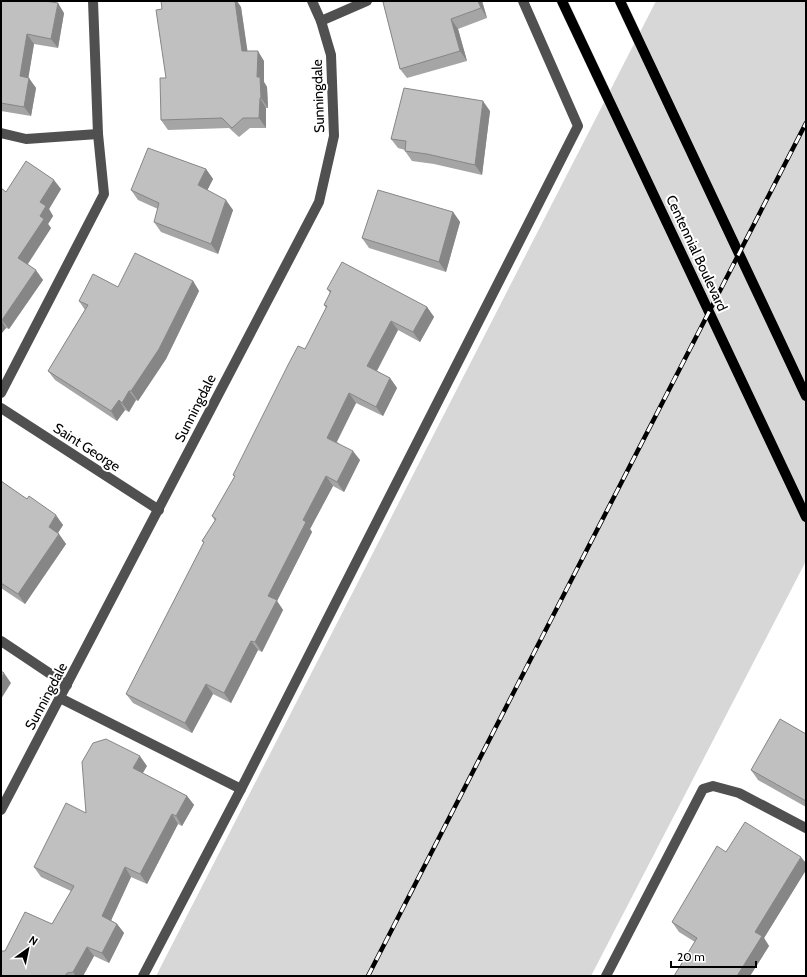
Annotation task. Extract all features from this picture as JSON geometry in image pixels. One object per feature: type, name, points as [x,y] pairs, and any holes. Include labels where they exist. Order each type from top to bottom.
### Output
[{"type":"main road","name":"Centennial Boulevard","points":[[562,1],[806,517]]},
{"type":"main road","points":[[620,1],[806,396]]},
{"type":"street","points":[[1,393],[104,194],[98,134],[93,1]]},
{"type":"street","name":"Sunningdale","points":[[1,810],[319,202],[334,136],[331,55],[321,20],[312,1]]},
{"type":"street","points":[[321,20],[367,1]]},
{"type":"street","points":[[143,976],[241,789],[578,126],[523,1]]},
{"type":"street","points":[[1,133],[26,139],[98,134]]},
{"type":"street","name":"Saint George","points":[[1,408],[159,510]]},
{"type":"street","points":[[1,641],[67,685]]},
{"type":"street","points":[[60,698],[241,789]]},
{"type":"street","points":[[606,976],[703,789],[713,786],[739,793],[806,828]]},
{"type":"shaded area","points":[[656,1],[806,1],[806,561],[591,976],[156,976]]},
{"type":"building","points":[[1,1],[45,1],[58,3],[51,39],[27,34],[20,76],[29,78],[24,107],[1,103]]},
{"type":"building","points":[[161,1],[235,1],[242,51],[258,51],[257,77],[260,77],[261,98],[259,118],[243,118],[232,128],[222,118],[161,120],[160,78],[166,78],[156,10],[162,9]]},
{"type":"building","points":[[478,1],[481,8],[451,19],[460,51],[400,69],[383,2]]},
{"type":"building","points":[[404,88],[483,101],[475,165],[427,154],[405,151],[406,141],[391,139]]},
{"type":"building","points":[[148,148],[206,169],[198,185],[226,200],[211,244],[154,222],[159,203],[131,190]]},
{"type":"building","points":[[26,161],[54,180],[40,202],[46,206],[40,216],[44,219],[18,258],[36,270],[2,320],[1,188],[6,192]]},
{"type":"building","points":[[378,190],[453,212],[439,262],[362,238]]},
{"type":"building","points":[[135,253],[193,281],[159,349],[122,403],[119,400],[111,411],[48,371],[88,305],[79,301],[93,274],[118,287]]},
{"type":"building","points":[[342,262],[427,307],[413,332],[391,321],[367,366],[390,378],[376,407],[349,393],[327,438],[353,451],[337,482],[326,476],[303,520],[306,522],[268,596],[277,600],[255,642],[251,641],[224,693],[206,684],[185,723],[126,694],[204,542],[202,541],[216,519],[212,516],[235,476],[233,475],[288,365],[298,346],[305,349],[327,306],[324,305],[331,291],[327,289]]},
{"type":"building","points":[[1,481],[27,499],[29,496],[56,515],[49,527],[59,534],[18,594],[1,583]]},
{"type":"building","points":[[1,671],[4,673],[1,679]]},
{"type":"building","points":[[780,719],[806,734],[806,801],[751,770]]},
{"type":"building","points":[[106,739],[140,756],[133,768],[187,796],[176,816],[172,814],[140,874],[125,867],[102,916],[117,924],[102,953],[87,947],[73,972],[67,973],[65,976],[1,976],[1,951],[5,951],[25,912],[52,924],[74,886],[34,867],[66,803],[86,813],[82,762],[93,743]]},
{"type":"building","points":[[745,822],[801,857],[755,932],[762,936],[737,976],[674,976],[697,938],[672,922],[717,846],[726,852]]},
{"type":"railway","points":[[368,976],[806,123]]}]
